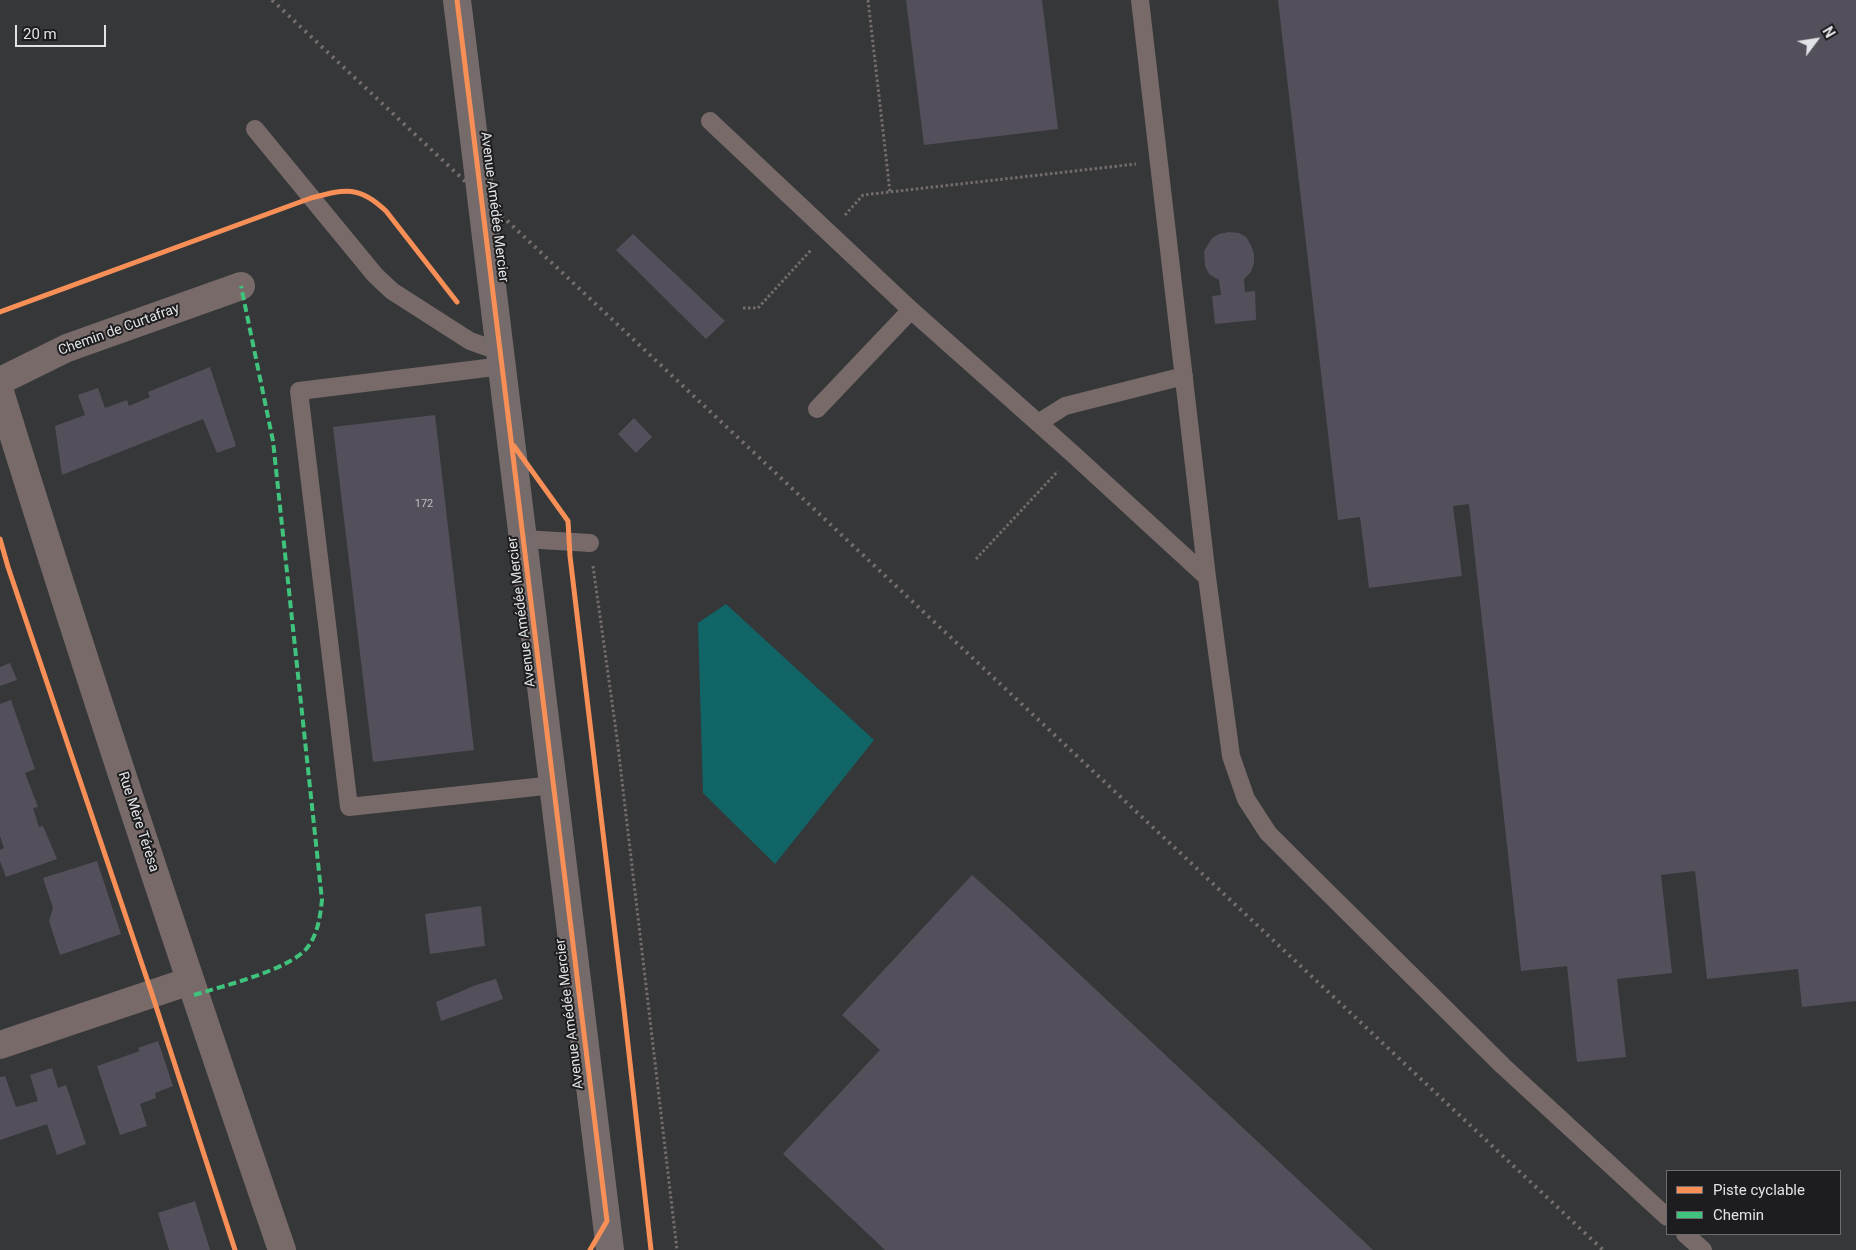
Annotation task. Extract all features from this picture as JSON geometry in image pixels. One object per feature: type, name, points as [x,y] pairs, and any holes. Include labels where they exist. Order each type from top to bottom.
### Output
[{"type":"main road","name":"Avenue Amédée Mercier","points":[[457,0],[610,1250]]},
{"type":"street","name":"Chemin de Curtafray","points":[[0,381],[68,348],[241,286]]},
{"type":"street","name":"Rue Mère Térèsa","points":[[0,392],[51,557],[190,981],[282,1250]]},
{"type":"street","points":[[0,1045],[190,981]]},
{"type":"lane","points":[[1140,0],[1207,578],[1232,756],[1246,799],[1268,833],[1503,1066],[1666,1216]]},
{"type":"lane","points":[[710,121],[911,310],[1074,454],[1207,578]]},
{"type":"lane","points":[[255,129],[376,275],[392,291],[470,341],[502,359]]},
{"type":"lane","points":[[817,409],[911,310]]},
{"type":"lane","points":[[502,359],[299,391],[347,797],[349,807],[554,785]]},
{"type":"lane","points":[[1038,423],[1065,406],[1184,376]]},
{"type":"lane","points":[[524,539],[590,543]]},
{"type":"lane","points":[[1686,1235],[1703,1250]]},
{"type":"path","points":[[868,0],[890,192]]},
{"type":"path","points":[[880,193],[1159,162]]},
{"type":"path","points":[[976,559],[1074,454]]},
{"type":"path","points":[[590,543],[617,738],[677,1250]]},
{"type":"water","points":[[726,604],[874,740],[775,864],[703,793],[698,623]]},
{"type":"building","points":[[906,0],[1042,0],[1058,129],[924,145]]},
{"type":"building","points":[[1278,0],[1856,0],[1856,1001],[1802,1007],[1798,969],[1707,979],[1695,871],[1661,875],[1672,973],[1617,979],[1626,1057],[1577,1062],[1567,966],[1521,971],[1469,504],[1453,506],[1462,576],[1369,588],[1360,517],[1338,520]]},
{"type":"building","points":[[1229,232],[1239,233],[1246,237],[1254,254],[1251,272],[1244,279],[1245,292],[1255,291],[1256,320],[1215,324],[1212,296],[1221,295],[1219,280],[1209,274],[1205,266],[1204,251],[1212,238]]},
{"type":"building","points":[[633,234],[725,321],[706,339],[616,250]]},
{"type":"building","points":[[210,367],[236,446],[217,453],[203,419],[62,475],[55,426],[85,415],[78,395],[98,388],[105,408],[127,400],[129,406],[150,397],[148,392]]},
{"type":"building","points":[[435,415],[474,750],[373,762],[333,427]]},
{"type":"building","points":[[634,418],[652,437],[636,453],[618,434]]},
{"type":"building","points":[[10,663],[17,680],[0,686],[0,667]]},
{"type":"building","points":[[11,700],[35,769],[25,773],[38,807],[33,808],[39,827],[43,826],[57,859],[6,877],[0,861],[0,850],[4,848],[0,836],[0,704]]},
{"type":"building","points":[[97,861],[121,934],[60,955],[49,921],[53,908],[43,878]]},
{"type":"building","points":[[972,875],[1373,1250],[885,1250],[783,1154],[880,1050],[842,1015]]},
{"type":"building","points":[[481,906],[485,946],[430,954],[425,914]]},
{"type":"building","points":[[496,979],[503,999],[441,1021],[436,1002],[476,985]]},
{"type":"building","points":[[158,1041],[173,1086],[155,1093],[156,1098],[140,1104],[147,1126],[120,1135],[97,1066],[140,1051],[138,1048]]},
{"type":"building","points":[[52,1068],[58,1088],[66,1085],[86,1144],[57,1155],[47,1124],[0,1140],[0,1077],[5,1076],[16,1107],[38,1101],[30,1075]]},
{"type":"building","points":[[195,1201],[210,1250],[169,1250],[158,1213]]},
{"type":"railway","points":[[272,0],[1603,1250]]},
{"type":"marked path","points":[[194,995],[255,976],[298,956],[307,948],[314,937],[322,900],[273,441],[241,286]]},
{"type":"cycle path","points":[[457,0],[607,1221],[590,1250]]},
{"type":"cycle path","points":[[0,312],[311,198],[343,191],[351,191],[368,197],[386,211],[457,302]]},
{"type":"cycle path","points":[[514,446],[568,521],[570,556],[651,1250]]},
{"type":"cycle path","points":[[0,539],[152,994],[235,1250]]}]
